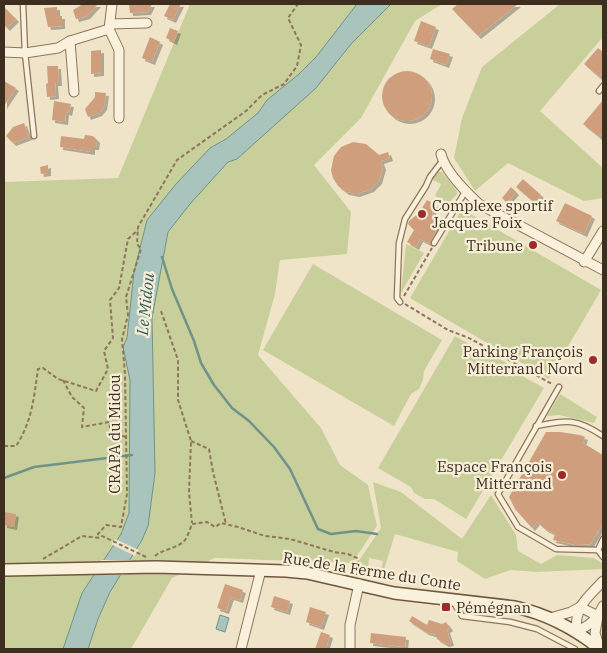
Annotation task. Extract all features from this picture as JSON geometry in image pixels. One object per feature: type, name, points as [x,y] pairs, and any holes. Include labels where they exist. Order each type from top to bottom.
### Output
[{"type":"street","points":[[112,4],[109,26],[119,50],[119,118]]},
{"type":"street","points":[[4,52],[25,53],[58,48],[70,41],[109,26],[147,23]]},
{"type":"street","points":[[70,41],[74,92]]},
{"type":"street","points":[[442,157],[465,192],[479,204],[584,262],[603,270]]},
{"type":"street","points":[[584,262],[603,231]]},
{"type":"street","name":"Rue de la Ferme du Conte","points":[[4,570],[154,564],[261,570],[357,580],[394,593],[530,610],[576,631],[600,649]]},
{"type":"street","points":[[241,649],[261,570]]},
{"type":"street","points":[[350,649],[350,626],[357,580]]},
{"type":"street","points":[[550,618],[571,612],[580,607],[603,581]]},
{"type":"street","points":[[600,649],[595,634],[603,606]]},
{"type":"street","points":[[580,607],[601,618]]},
{"type":"street","points":[[580,607],[576,618],[576,631],[601,618]]},
{"type":"lane","points":[[24,4],[25,53],[34,136]]},
{"type":"lane","points":[[599,91],[603,86]]},
{"type":"lane","points":[[400,302],[397,298],[399,243],[405,219],[442,157]]},
{"type":"lane","points":[[434,243],[465,192]]},
{"type":"lane","points":[[559,387],[498,494],[518,527],[556,549],[598,550]]},
{"type":"lane","points":[[536,426],[563,421],[586,425],[603,436]]},
{"type":"lane","points":[[598,550],[603,539]]},
{"type":"lane","points":[[598,550],[603,558]]},
{"type":"lane","points":[[452,599],[462,616],[510,622],[537,629],[576,649]]},
{"type":"path","name":"CRAPA du Midou","points":[[104,538],[98,534],[106,525],[120,527],[127,494],[126,374],[122,339],[128,314],[126,298],[141,249],[137,244],[138,227],[177,160],[246,111],[262,94],[284,84],[297,66],[301,45],[288,18],[298,4]]},
{"type":"path","name":"CRAPA du Midou","points":[[4,446],[16,446],[24,434],[32,413],[38,369],[43,368],[63,380],[96,391],[108,369],[104,351],[113,338],[110,300],[120,283],[128,239],[138,230]]},
{"type":"path","points":[[434,243],[400,302],[448,330],[468,338],[548,383],[559,387]]},
{"type":"path","points":[[34,569],[40,561],[82,536],[104,538],[154,564],[160,552],[172,548],[185,540],[192,524],[189,492],[191,440],[178,400],[178,360],[161,311]]},
{"type":"path","points":[[63,380],[72,397],[84,408],[82,428],[109,422],[112,432],[127,437]]},
{"type":"path","points":[[191,440],[209,449],[226,524]]},
{"type":"path","points":[[192,524],[207,522],[215,527],[221,523],[265,536],[290,539],[334,552],[348,554],[357,558],[359,565],[357,580]]},
{"type":"green space","points":[[190,4],[442,4],[415,21],[361,118],[314,165],[351,212],[347,254],[280,260],[275,294],[258,355],[321,428],[340,465],[368,485],[377,526],[352,563],[215,558],[172,578],[131,649],[4,649],[4,182],[118,178]]},
{"type":"green space","points":[[560,4],[603,4],[603,37],[540,111],[603,168],[603,198],[584,201],[508,163],[475,191],[454,158],[462,118],[482,67]]},
{"type":"green space","points":[[438,172],[442,172],[457,191],[457,194],[449,203],[435,196],[441,184],[433,180],[433,177]]},
{"type":"green space","points":[[462,209],[601,290],[549,379],[410,298]]},
{"type":"green space","points":[[406,244],[424,253],[401,293]]},
{"type":"green space","points":[[313,264],[442,340],[424,371],[419,389],[411,394],[394,426],[263,350]]},
{"type":"green space","points":[[455,336],[490,356],[507,363],[510,369],[544,388],[466,519],[434,499],[425,499],[414,493],[411,487],[378,468]]},
{"type":"green space","points":[[560,394],[597,417],[594,423],[559,415],[547,416]]},
{"type":"green space","points":[[373,482],[401,492],[462,539],[491,495],[516,535],[518,551],[541,564],[557,555],[594,558],[602,563],[603,569],[537,572],[511,570],[485,579],[457,561],[458,552],[395,534],[383,573],[381,572],[383,561],[369,558],[368,569],[358,562],[381,528]]},
{"type":"water","name":"Le Midou","points":[[357,4],[391,4],[351,44],[316,88],[237,159],[228,162],[190,204],[168,232],[152,318],[155,473],[148,526],[142,540],[110,592],[88,649],[63,649],[82,593],[121,534],[129,513],[130,380],[123,347],[127,338],[134,272],[147,220],[176,184],[210,148],[226,139],[258,113],[267,100],[299,74],[316,57]]},
{"type":"water","points":[[220,615],[229,618],[225,632],[216,629]]},
{"type":"pier","points":[[115,539],[139,550],[135,556],[111,544]]},
{"type":"pier","points":[[101,560],[133,560],[124,575],[91,575]]},
{"type":"building","points":[[83,4],[98,4],[87,16],[76,19],[73,10]]},
{"type":"building","points":[[152,4],[148,12],[130,13],[129,5]]},
{"type":"building","points":[[170,4],[181,4],[173,20],[164,16]]},
{"type":"building","points":[[458,4],[518,4],[478,36],[452,9]]},
{"type":"building","points":[[4,7],[16,19],[7,28],[4,25]]},
{"type":"building","points":[[57,7],[57,16],[62,16],[62,26],[48,27],[44,8]]},
{"type":"building","points":[[421,21],[436,27],[429,46],[414,41]]},
{"type":"building","points":[[170,28],[178,31],[174,42],[166,38]]},
{"type":"building","points":[[150,37],[160,42],[152,62],[142,58]]},
{"type":"building","points":[[598,48],[603,52],[603,72],[599,77],[584,64]]},
{"type":"building","points":[[433,49],[450,54],[446,65],[430,59]]},
{"type":"building","points":[[101,50],[101,73],[91,74],[91,51]]},
{"type":"building","points":[[47,66],[58,66],[59,83],[55,83],[56,96],[47,97]]},
{"type":"building","points":[[402,71],[412,71],[425,78],[432,91],[432,101],[425,114],[412,121],[402,121],[393,117],[386,110],[382,101],[382,91],[386,82],[393,75]]},
{"type":"building","points":[[4,81],[16,88],[4,106]]},
{"type":"building","points":[[95,92],[106,93],[104,107],[99,113],[88,117],[85,109],[95,97]]},
{"type":"building","points":[[603,100],[603,132],[599,137],[583,124]]},
{"type":"building","points":[[54,101],[71,104],[69,113],[66,112],[65,122],[52,120]]},
{"type":"building","points":[[24,123],[29,137],[13,143],[6,136],[13,127]]},
{"type":"building","points":[[85,135],[93,136],[97,140],[96,147],[92,147],[92,152],[60,147],[61,136],[84,139]]},
{"type":"building","points":[[353,142],[366,144],[379,155],[388,152],[390,158],[381,161],[383,167],[379,181],[371,189],[357,194],[346,192],[338,186],[331,170],[334,156],[341,147]]},
{"type":"building","points":[[48,165],[48,173],[41,174],[40,167]]},
{"type":"building","points":[[523,179],[541,195],[535,203],[516,187]]},
{"type":"building","points":[[511,187],[516,192],[507,203],[502,198]]},
{"type":"building","points":[[427,200],[436,205],[432,214],[441,219],[430,244],[420,239],[416,247],[407,242],[414,230],[408,224],[419,213]]},
{"type":"building","points":[[565,203],[592,216],[584,234],[556,221]]},
{"type":"building","name":"Espace François Mitterrand","points":[[546,432],[560,432],[585,437],[583,443],[603,455],[603,523],[591,544],[576,545],[553,540],[555,534],[537,522],[532,528],[515,509],[509,497]]},
{"type":"building","points":[[4,512],[16,514],[14,527],[4,525]]},
{"type":"building","points":[[225,584],[243,590],[240,600],[231,597],[226,611],[217,608]]},
{"type":"building","points":[[274,596],[290,601],[287,612],[271,607]]},
{"type":"building","points":[[310,607],[326,612],[321,627],[306,622]]},
{"type":"building","points":[[412,616],[427,625],[429,620],[442,624],[446,622],[450,628],[447,630],[451,643],[446,644],[437,639],[436,635],[426,632],[409,621]]},
{"type":"building","points":[[321,632],[330,635],[326,649],[315,649]]},
{"type":"building","points":[[371,633],[406,637],[405,647],[370,643]]},
{"type":"waterway","points":[[162,257],[172,289],[194,341],[201,363],[214,385],[232,408],[249,421],[274,447],[290,469],[318,529],[331,534],[356,531],[377,534]]},
{"type":"waterway","points":[[4,478],[34,467],[132,455]]},
{"type":"place","name":"Complexe sportif Jacques Foix","points":[[422,214]]},
{"type":"place","name":"Tribune","points":[[533,245]]},
{"type":"place","name":"Parking François Mitterrand Nord","points":[[593,360]]},
{"type":"place","name":"Espace François Mitterrand","points":[[562,475]]},
{"type":"place","name":"Pémégnan","points":[[446,607]]}]
